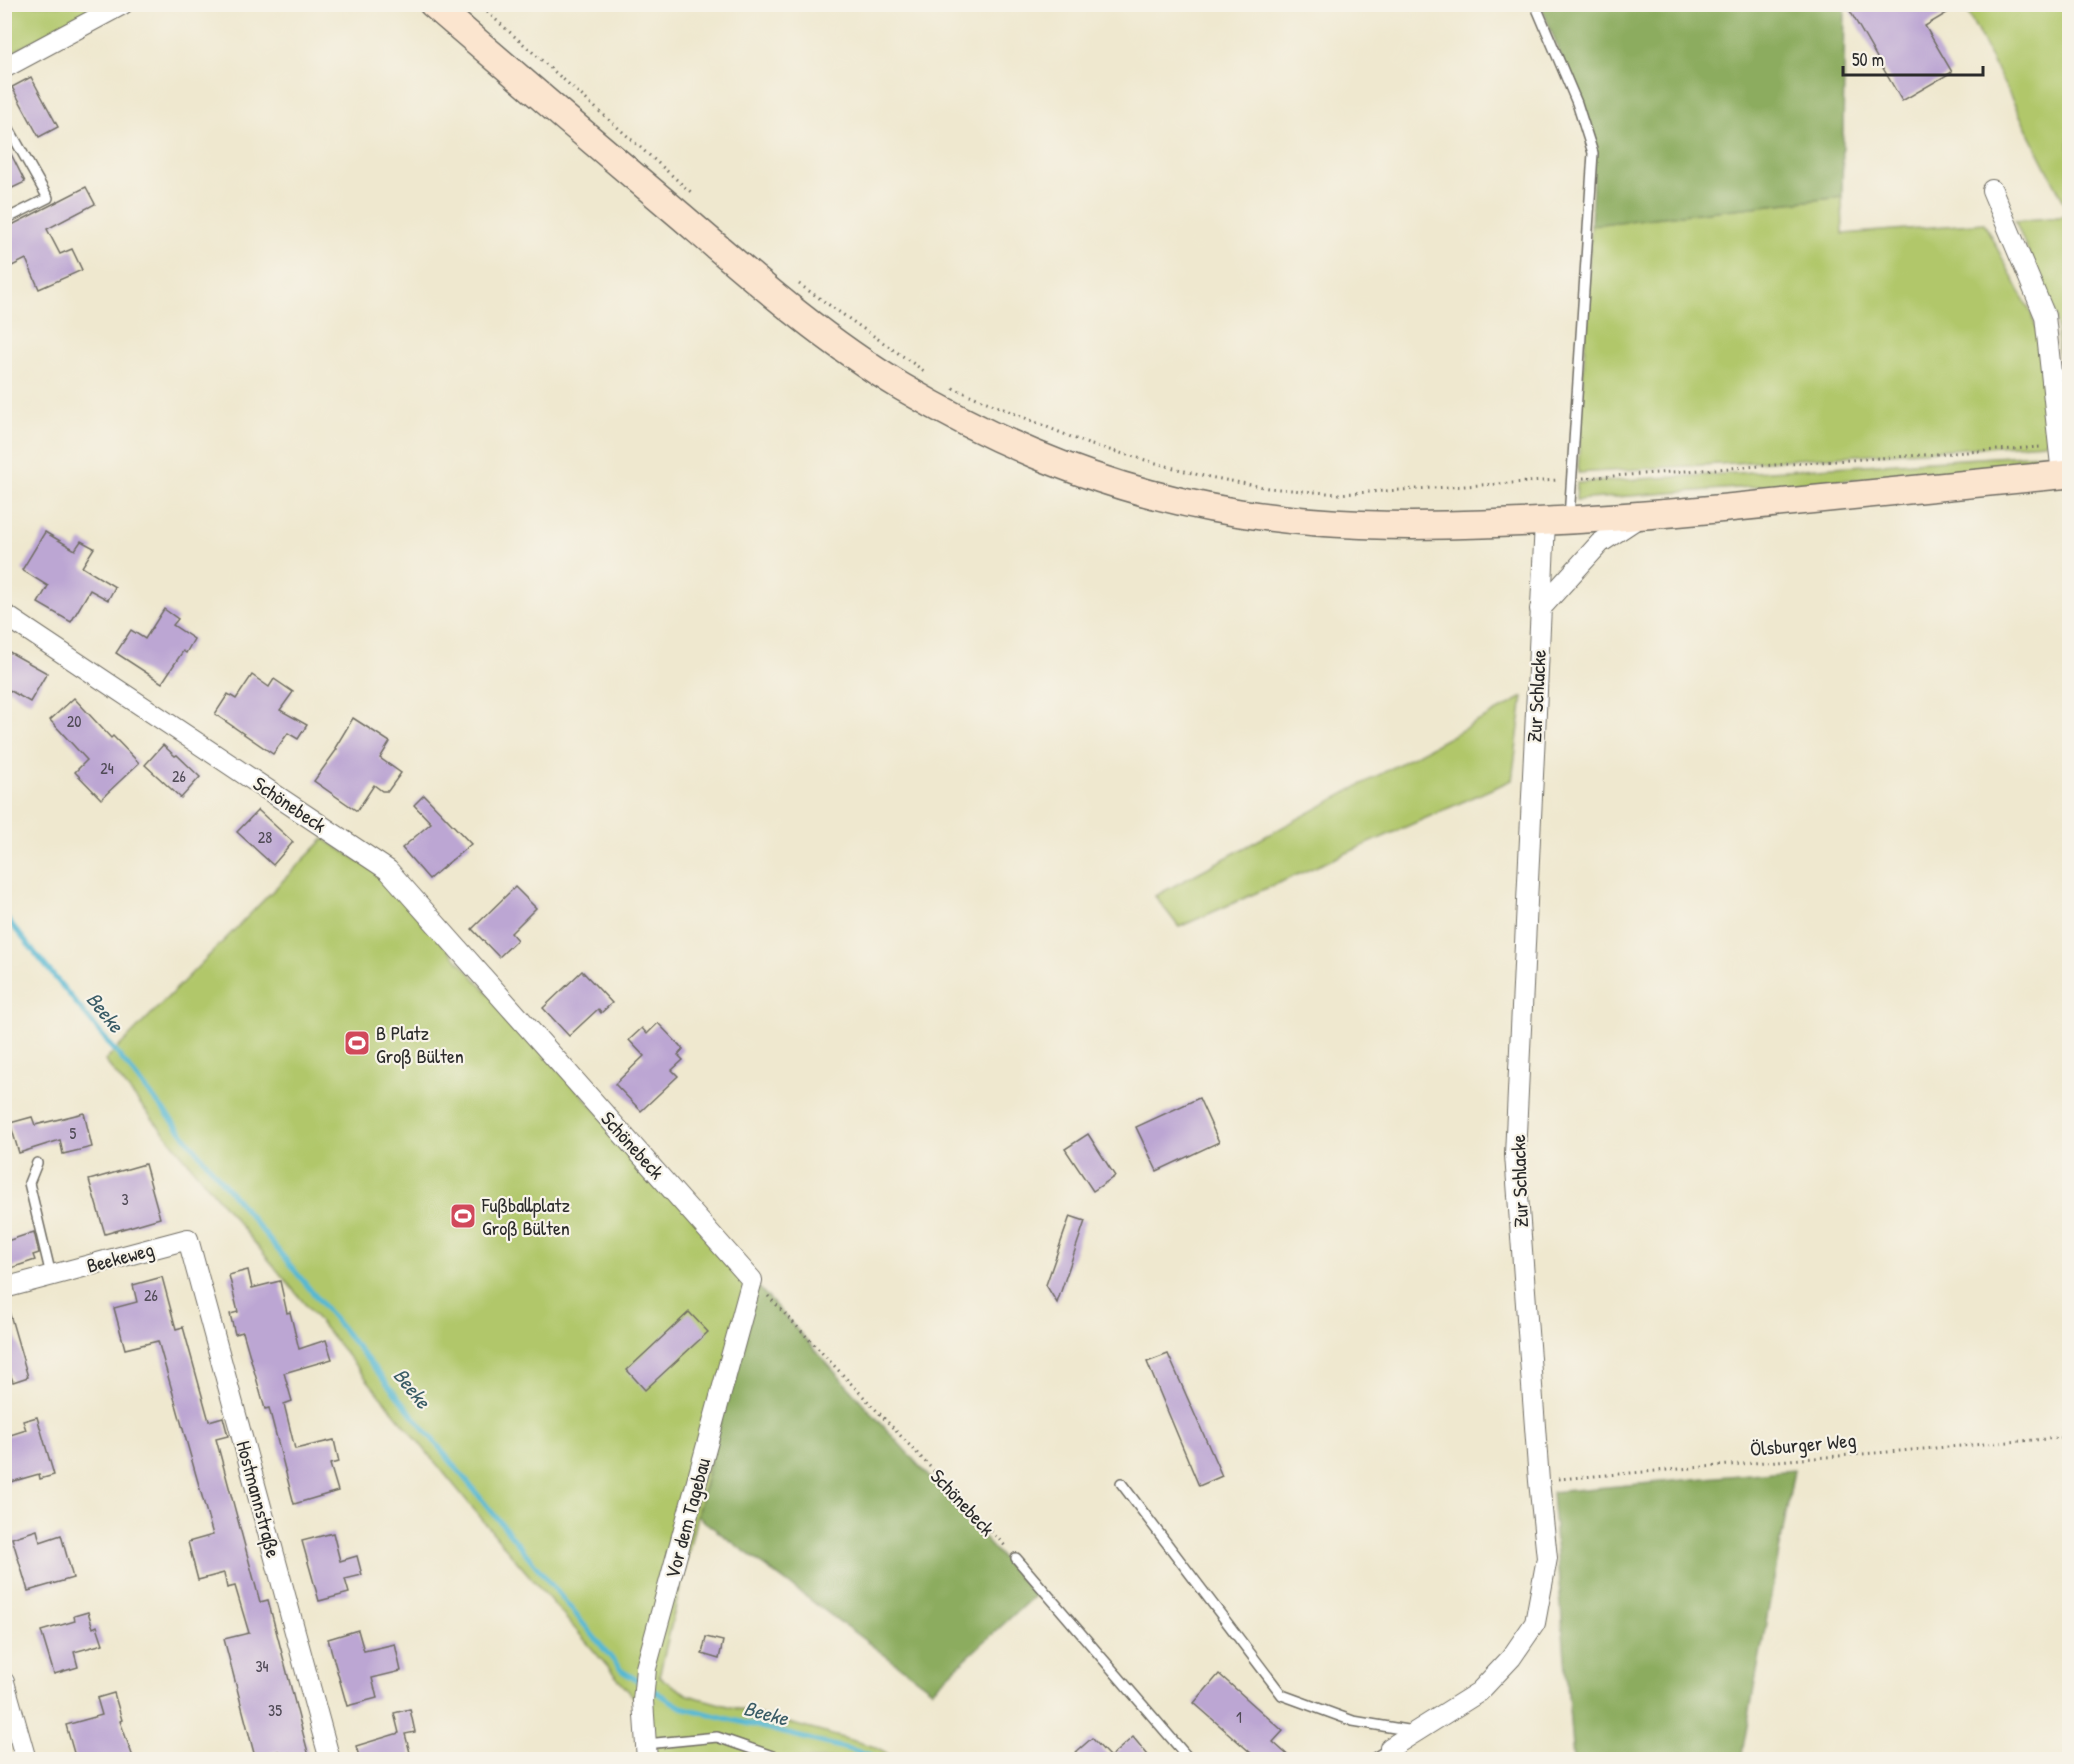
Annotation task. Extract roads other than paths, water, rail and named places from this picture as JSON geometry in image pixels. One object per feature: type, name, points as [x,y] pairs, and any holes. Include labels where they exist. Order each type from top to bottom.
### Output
[{"type":"street","points":[[4,68],[123,4]]},
{"type":"street","points":[[433,4],[790,310],[899,385],[946,412],[1043,458],[1135,489],[1247,514],[1373,526],[1557,521],[1641,516],[2066,475],[2060,446],[2045,316],[1992,190]]},
{"type":"street","points":[[1539,609],[1600,543],[1641,516]]},
{"type":"street","name":"Zur Schlacke","points":[[1393,1754],[1415,1731],[1479,1692],[1511,1658],[1535,1623],[1547,1558],[1539,1481],[1515,1155],[1539,609],[1557,521]]},
{"type":"street","name":"Schönebeck","points":[[4,614],[388,870],[753,1280]]},
{"type":"street","name":"Beekeweg","points":[[4,1288],[188,1239]]},
{"type":"street","name":"Hostmannstraße","points":[[188,1239],[330,1760]]},
{"type":"street","name":"Vor dem Tagebau","points":[[646,1752],[643,1701],[646,1668],[753,1280]]},
{"type":"street","points":[[4,1682],[26,1760]]},
{"type":"lane","points":[[1534,4],[1577,103],[1593,153],[1573,479],[1557,521]]},
{"type":"lane","points":[[4,120],[48,198],[4,219]]},
{"type":"lane","points":[[37,1163],[29,1183],[51,1275]]},
{"type":"lane","points":[[1121,1484],[1282,1695],[1353,1721],[1415,1731]]},
{"type":"lane","points":[[1016,1558],[1190,1760]]},
{"type":"lane","points":[[646,1752],[717,1737],[784,1760]]},
{"type":"lane","name":"Zur Schlacke","points":[[1371,1760],[1393,1754]]},
{"type":"waterway","name":"Beeke","points":[[4,915],[622,1671],[640,1682]]},
{"type":"waterway","name":"Beeke","points":[[648,1687],[681,1707],[868,1754],[877,1760]]},
{"type":"place","name":"B Platz Groß Bülten","points":[[357,1043]]},
{"type":"place","name":"Fußballplatz Groß Bülten","points":[[463,1216]]}]
